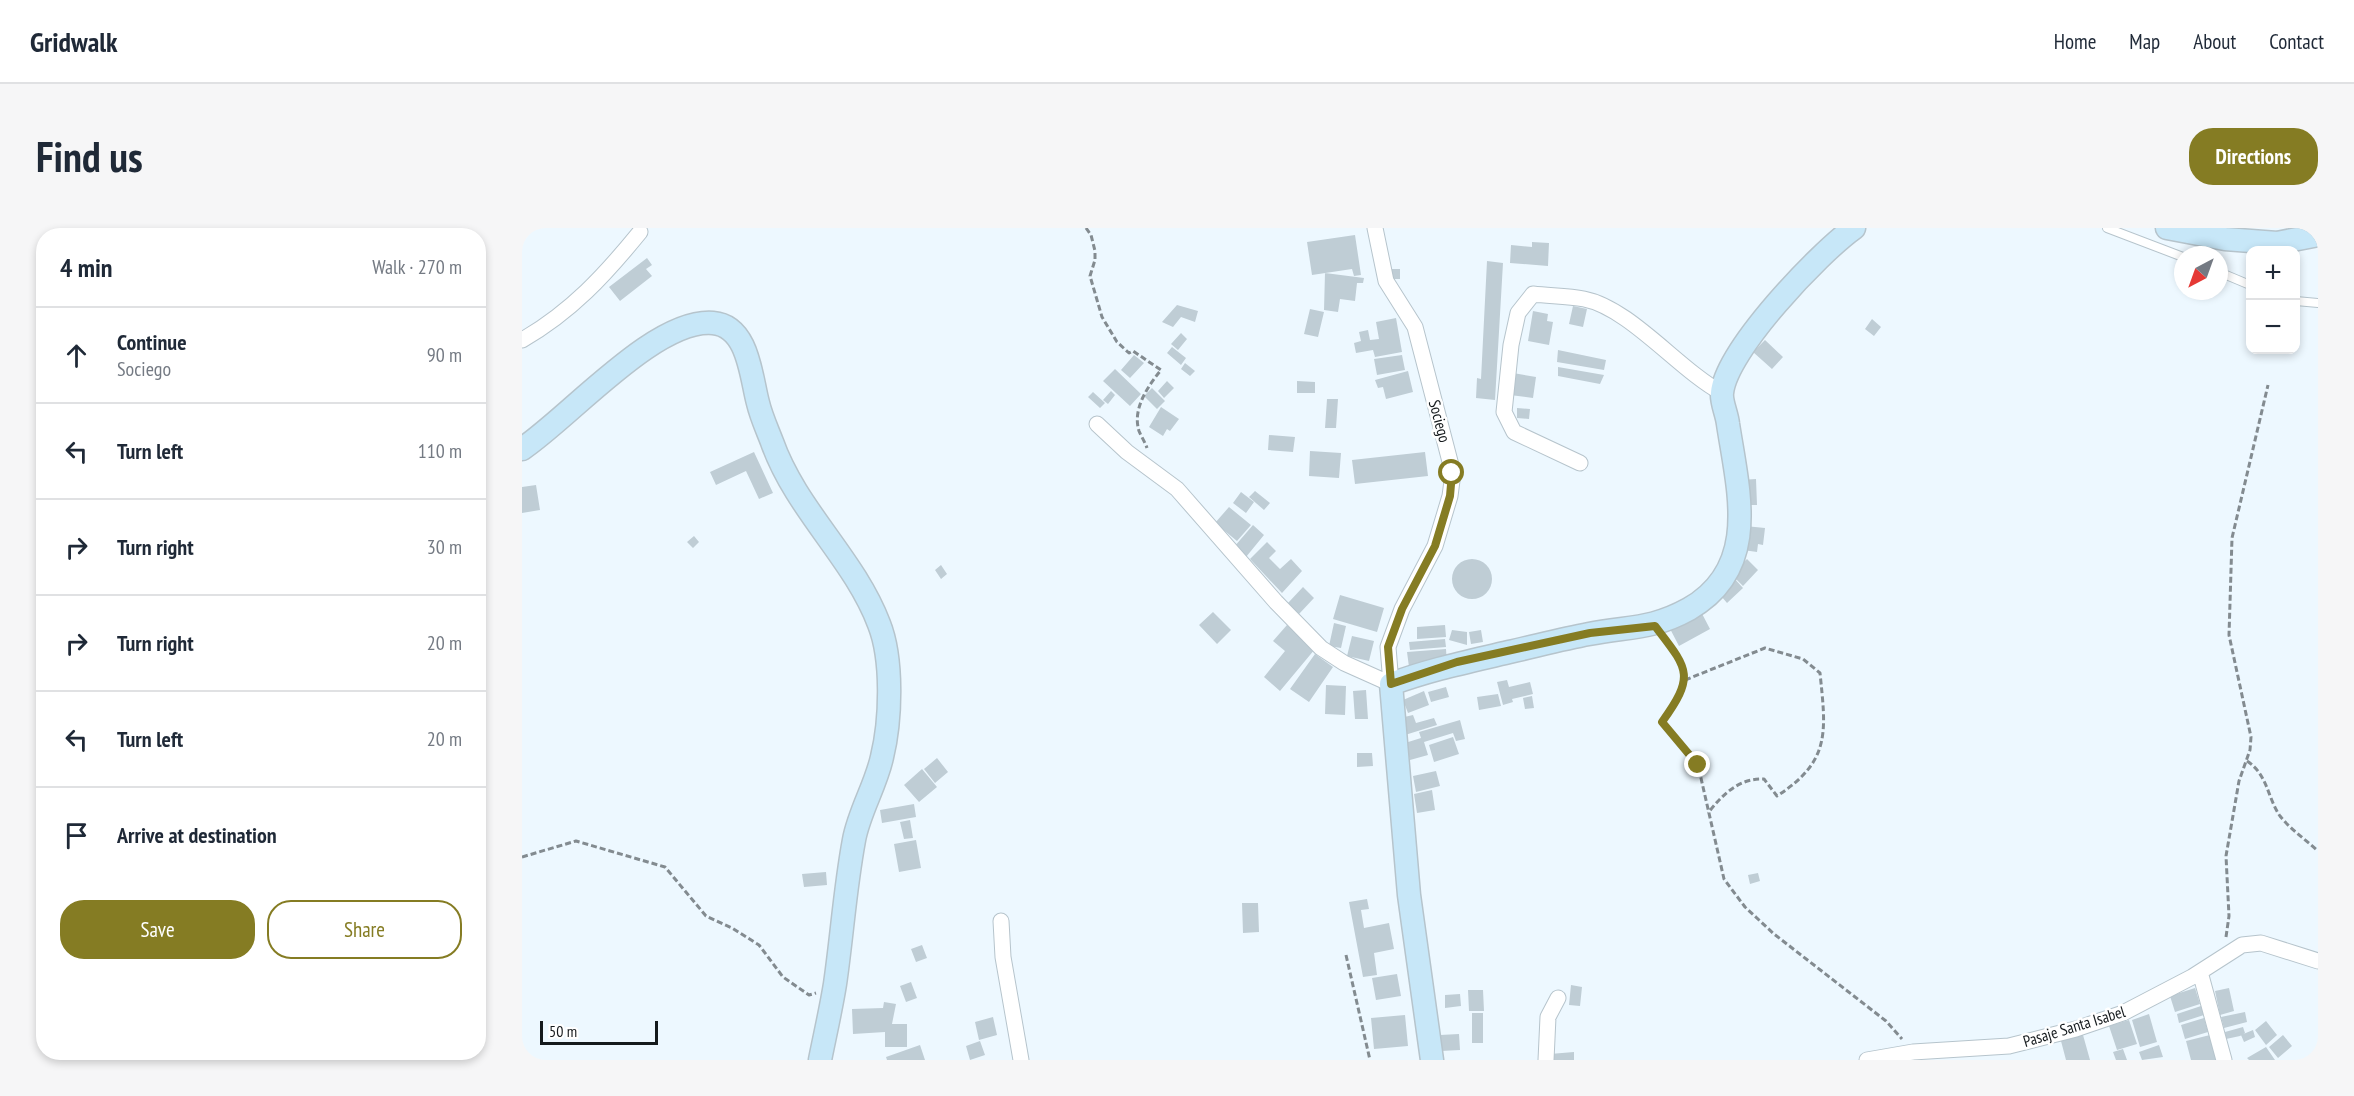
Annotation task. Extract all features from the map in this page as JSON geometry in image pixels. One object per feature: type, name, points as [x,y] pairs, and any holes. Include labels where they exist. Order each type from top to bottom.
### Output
[{"type":"main road","points":[[1432,1060],[1409,895],[1391,684],[1457,662],[1590,633],[1655,626],[1691,608],[1713,588],[1730,569],[1738,546],[1741,516],[1722,393],[1747,338],[1820,259],[1854,228]]},
{"type":"main road","points":[[2168,228],[2225,239],[2277,243],[2318,235]]},
{"type":"main road","points":[[522,449],[642,351],[689,325],[717,323],[729,330],[743,345],[752,370],[758,403],[781,468],[800,500],[862,590],[880,624],[888,660],[888,704],[882,757],[855,837],[834,987],[820,1060]]},
{"type":"street","name":"Sociego","points":[[1375,228],[1386,281],[1415,327],[1452,473],[1450,496],[1435,546],[1402,609],[1388,647],[1391,684]]},
{"type":"street","points":[[522,340],[553,322],[594,287],[640,232]]},
{"type":"street","points":[[1580,463],[1515,432],[1504,412],[1511,345],[1518,314],[1533,294],[1586,299],[1617,314],[1650,337],[1705,383],[1722,393]]},
{"type":"street","points":[[1097,424],[1127,453],[1177,489],[1276,602],[1321,648],[1344,663],[1391,684]]},
{"type":"street","points":[[1000,921],[1003,957],[1021,1060]]},
{"type":"street","name":"Pasaje Santa Isabel","points":[[1867,1060],[1913,1052],[2009,1046],[2076,1029],[2123,1013],[2200,972],[2242,945],[2260,943],[2318,961]]},
{"type":"street","points":[[2200,972],[2224,1060]]},
{"type":"street","points":[[1546,1060],[1548,1017],[1558,998]]},
{"type":"lane","points":[[2107,228],[2174,254]]},
{"type":"lane","points":[[2228,276],[2246,283]]},
{"type":"lane","points":[[2300,301],[2318,303]]},
{"type":"path","points":[[1086,228],[1091,235],[1095,252],[1090,276],[1108,329],[1124,350],[1129,353],[1133,351],[1161,370],[1143,393],[1138,430],[1156,472]]},
{"type":"path","points":[[2214,962],[2228,931],[2226,856],[2231,838],[2239,782],[2247,761],[2251,737],[2229,635],[2232,538],[2268,385]]},
{"type":"path","points":[[1655,626],[1681,660],[1685,680],[1681,695],[1662,722],[1698,765],[1724,879],[1745,908],[1774,934],[1886,1021],[1913,1052]]},
{"type":"path","points":[[1685,680],[1765,648],[1803,659],[1820,674],[1823,708],[1821,748],[1813,766],[1777,796],[1764,779],[1749,778],[1722,796],[1708,813]]},
{"type":"path","points":[[2247,761],[2262,774],[2273,804],[2288,825],[2318,851]]},
{"type":"path","points":[[522,857],[576,841],[665,867],[706,916],[732,928],[759,945],[783,977],[809,996],[834,987]]},
{"type":"path","points":[[1346,955],[1370,1060]]},
{"type":"building","points":[[1355,235],[1361,275],[1354,276],[1352,269],[1312,275],[1307,242]]},
{"type":"building","points":[[1532,242],[1549,243],[1548,266],[1510,263],[1511,245],[1532,247]]},
{"type":"building","points":[[647,258],[652,265],[646,269],[652,276],[620,301],[609,287]]},
{"type":"building","points":[[1487,261],[1503,263],[1495,400],[1476,398],[1477,378],[1481,379]]},
{"type":"building","points":[[1388,269],[1400,269],[1400,279],[1388,279]]},
{"type":"building","points":[[1325,273],[1364,278],[1363,283],[1357,283],[1355,301],[1340,299],[1338,312],[1324,310]]},
{"type":"building","points":[[1177,305],[1198,311],[1195,322],[1181,317],[1173,327],[1162,322]]},
{"type":"building","points":[[1573,306],[1587,309],[1583,327],[1569,324]]},
{"type":"building","points":[[1310,309],[1324,312],[1318,337],[1304,334]]},
{"type":"building","points":[[1533,311],[1548,314],[1547,321],[1553,322],[1549,345],[1528,341]]},
{"type":"building","points":[[1396,318],[1402,352],[1375,357],[1373,350],[1356,353],[1354,343],[1361,341],[1359,332],[1368,330],[1370,340],[1379,339],[1376,322]]},
{"type":"building","points":[[1872,319],[1881,327],[1874,336],[1865,329]]},
{"type":"building","points":[[1181,333],[1187,339],[1178,350],[1171,344]]},
{"type":"building","points":[[1765,340],[1783,357],[1772,369],[1753,352]]},
{"type":"building","points":[[1172,347],[1186,358],[1181,365],[1167,353]]},
{"type":"building","points":[[1558,350],[1606,360],[1604,370],[1557,362]]},
{"type":"building","points":[[1134,355],[1144,363],[1130,378],[1121,370]]},
{"type":"building","points":[[1402,355],[1405,370],[1377,375],[1374,359]]},
{"type":"building","points":[[1185,363],[1195,371],[1190,376],[1181,369]]},
{"type":"building","points":[[1558,367],[1604,375],[1600,384],[1558,376]]},
{"type":"building","points":[[1115,369],[1141,394],[1130,406],[1103,381]]},
{"type":"building","points":[[1408,371],[1413,392],[1386,399],[1383,387],[1378,388],[1375,380]]},
{"type":"building","points":[[1513,373],[1536,377],[1533,398],[1510,395]]},
{"type":"building","points":[[1167,381],[1174,388],[1164,398],[1158,391]]},
{"type":"building","points":[[1297,381],[1315,382],[1315,393],[1297,393]]},
{"type":"building","points":[[1152,388],[1165,401],[1157,409],[1144,396]]},
{"type":"building","points":[[1111,391],[1115,395],[1108,404],[1103,400]]},
{"type":"building","points":[[1093,392],[1105,403],[1100,408],[1088,397]]},
{"type":"building","points":[[1327,399],[1338,399],[1336,428],[1325,428]]},
{"type":"building","points":[[1161,407],[1179,419],[1170,431],[1167,429],[1163,436],[1149,427]]},
{"type":"building","points":[[1517,408],[1530,409],[1529,419],[1517,418]]},
{"type":"building","points":[[1269,435],[1295,437],[1293,452],[1268,450]]},
{"type":"building","points":[[1310,451],[1341,453],[1339,478],[1309,476]]},
{"type":"building","points":[[754,452],[773,493],[759,499],[746,471],[716,485],[710,472]]},
{"type":"building","points":[[1425,452],[1428,476],[1355,484],[1352,460]]},
{"type":"building","points":[[1756,479],[1757,505],[1740,505],[1740,480]]},
{"type":"building","points":[[536,485],[540,510],[522,513],[522,487]]},
{"type":"building","points":[[1255,491],[1270,503],[1264,510],[1249,497]]},
{"type":"building","points":[[1241,492],[1254,502],[1246,513],[1233,503]]},
{"type":"building","points":[[1229,507],[1251,525],[1237,541],[1215,523]]},
{"type":"building","points":[[1253,525],[1264,535],[1246,557],[1234,547]]},
{"type":"building","points":[[1745,526],[1765,528],[1763,545],[1758,544],[1757,552],[1743,550]]},
{"type":"building","points":[[694,536],[699,542],[693,548],[687,542]]},
{"type":"building","points":[[1267,542],[1276,551],[1269,558],[1280,569],[1291,559],[1302,571],[1282,593],[1250,559]]},
{"type":"building","points":[[1472,559],[1486,565],[1492,579],[1486,593],[1472,599],[1458,593],[1452,579],[1458,565]]},
{"type":"building","points":[[1747,559],[1758,570],[1743,586],[1731,574]]},
{"type":"building","points":[[941,565],[947,574],[941,579],[935,570]]},
{"type":"building","points":[[1732,576],[1743,588],[1727,603],[1716,590]]},
{"type":"building","points":[[1303,587],[1314,598],[1299,614],[1288,603]]},
{"type":"building","points":[[1340,595],[1384,608],[1377,632],[1333,619]]},
{"type":"building","points":[[1698,606],[1710,629],[1679,646],[1667,623]]},
{"type":"building","points":[[1213,612],[1231,630],[1217,644],[1199,625]]},
{"type":"building","points":[[1334,623],[1346,626],[1341,648],[1329,646]]},
{"type":"building","points":[[1287,625],[1315,649],[1280,691],[1264,677],[1285,651],[1273,641]]},
{"type":"building","points":[[1445,625],[1446,637],[1417,639],[1417,627]]},
{"type":"building","points":[[1452,630],[1467,632],[1467,645],[1449,640]]},
{"type":"building","points":[[1481,630],[1483,642],[1471,644],[1469,632]]},
{"type":"building","points":[[1352,636],[1374,641],[1369,661],[1347,656]]},
{"type":"building","points":[[1445,639],[1446,647],[1410,650],[1409,642]]},
{"type":"building","points":[[1446,649],[1447,664],[1409,667],[1407,652]]},
{"type":"building","points":[[1315,654],[1333,667],[1309,702],[1290,689]]},
{"type":"building","points":[[1507,680],[1509,687],[1530,682],[1533,694],[1512,699],[1513,702],[1503,705],[1497,682]]},
{"type":"building","points":[[1326,685],[1346,686],[1345,715],[1325,714]]},
{"type":"building","points":[[1446,687],[1449,697],[1431,702],[1428,692]]},
{"type":"building","points":[[1366,690],[1368,719],[1355,719],[1353,691]]},
{"type":"building","points":[[1424,691],[1429,705],[1408,713],[1403,700]]},
{"type":"building","points":[[1498,694],[1501,706],[1479,710],[1477,697]]},
{"type":"building","points":[[1532,696],[1534,708],[1525,709],[1523,698]]},
{"type":"building","points":[[1413,715],[1416,723],[1434,718],[1437,725],[1405,735],[1400,718]]},
{"type":"building","points":[[1460,720],[1465,739],[1456,741],[1453,733],[1424,742],[1428,755],[1410,760],[1405,743],[1421,738],[1419,732]]},
{"type":"building","points":[[1453,737],[1459,754],[1434,762],[1429,745]]},
{"type":"building","points":[[1357,753],[1372,753],[1373,766],[1357,767]]},
{"type":"building","points":[[937,758],[948,772],[935,783],[924,769]]},
{"type":"building","points":[[922,769],[937,787],[919,802],[904,785]]},
{"type":"building","points":[[1436,771],[1440,786],[1416,792],[1413,776]]},
{"type":"building","points":[[1432,790],[1435,810],[1417,813],[1414,794]]},
{"type":"building","points":[[914,804],[916,817],[882,823],[880,810]]},
{"type":"building","points":[[910,820],[913,838],[904,839],[900,822]]},
{"type":"building","points":[[916,840],[921,868],[899,872],[894,844]]},
{"type":"building","points":[[826,872],[827,885],[804,887],[802,874]]},
{"type":"building","points":[[1758,873],[1760,881],[1750,884],[1748,875]]},
{"type":"building","points":[[1367,899],[1369,909],[1361,910],[1364,928],[1389,923],[1394,949],[1374,953],[1377,975],[1363,977],[1349,902]]},
{"type":"building","points":[[1242,903],[1258,903],[1259,932],[1243,933]]},
{"type":"building","points":[[922,945],[927,958],[916,962],[911,949]]},
{"type":"building","points":[[1397,974],[1401,996],[1376,1000],[1372,978]]},
{"type":"building","points":[[911,982],[917,998],[906,1002],[900,986]]},
{"type":"building","points":[[1571,985],[1582,987],[1580,1006],[1569,1005]]},
{"type":"building","points":[[2195,988],[2200,1004],[2175,1012],[2170,996]]},
{"type":"building","points":[[2229,988],[2234,1011],[2220,1015],[2215,991]]},
{"type":"building","points":[[1468,990],[1483,990],[1484,1011],[1469,1011]]},
{"type":"building","points":[[1460,994],[1461,1006],[1445,1008],[1445,995]]},
{"type":"building","points":[[884,1002],[896,1004],[892,1024],[907,1024],[907,1047],[885,1047],[885,1032],[853,1034],[852,1009],[883,1008]]},
{"type":"building","points":[[2201,1006],[2204,1015],[2179,1023],[2177,1014]]},
{"type":"building","points":[[2245,1012],[2247,1022],[2224,1028],[2221,1017]]},
{"type":"building","points":[[1472,1013],[1483,1013],[1483,1043],[1472,1043]]},
{"type":"building","points":[[2149,1014],[2157,1042],[2140,1047],[2132,1020]]},
{"type":"building","points":[[1405,1015],[1408,1046],[1374,1049],[1371,1018]]},
{"type":"building","points":[[993,1017],[997,1035],[979,1040],[975,1022]]},
{"type":"building","points":[[2204,1018],[2208,1032],[2185,1039],[2181,1025]]},
{"type":"building","points":[[2129,1020],[2137,1044],[2117,1050],[2109,1026]]},
{"type":"building","points":[[2266,1021],[2277,1035],[2266,1045],[2255,1030]]},
{"type":"building","points":[[2243,1027],[2245,1033],[2226,1039],[2225,1032]]},
{"type":"building","points":[[2253,1030],[2255,1037],[2244,1042],[2241,1035]]},
{"type":"building","points":[[1459,1034],[1460,1050],[1441,1051],[1440,1035]]},
{"type":"building","points":[[2083,1035],[2090,1060],[2066,1060],[2061,1041]]},
{"type":"building","points":[[2210,1035],[2217,1060],[2191,1060],[2186,1041]]},
{"type":"building","points":[[2283,1035],[2292,1046],[2278,1058],[2269,1047]]},
{"type":"building","points":[[980,1041],[985,1055],[970,1060],[966,1046]]},
{"type":"building","points":[[920,1045],[925,1060],[887,1060],[886,1057]]},
{"type":"building","points":[[2159,1045],[2163,1057],[2142,1060],[2139,1052]]},
{"type":"building","points":[[2266,1047],[2275,1060],[2249,1060],[2247,1058]]},
{"type":"building","points":[[2123,1049],[2127,1060],[2116,1060],[2113,1052]]},
{"type":"building","points":[[1574,1052],[1574,1060],[1550,1060],[1550,1054]]},
{"type":"route","points":[[1452,473],[1450,496],[1435,546],[1402,609],[1388,647],[1391,684],[1457,662],[1507,653],[1590,633],[1655,626],[1681,660],[1685,680],[1681,695],[1662,722],[1698,765]]}]
